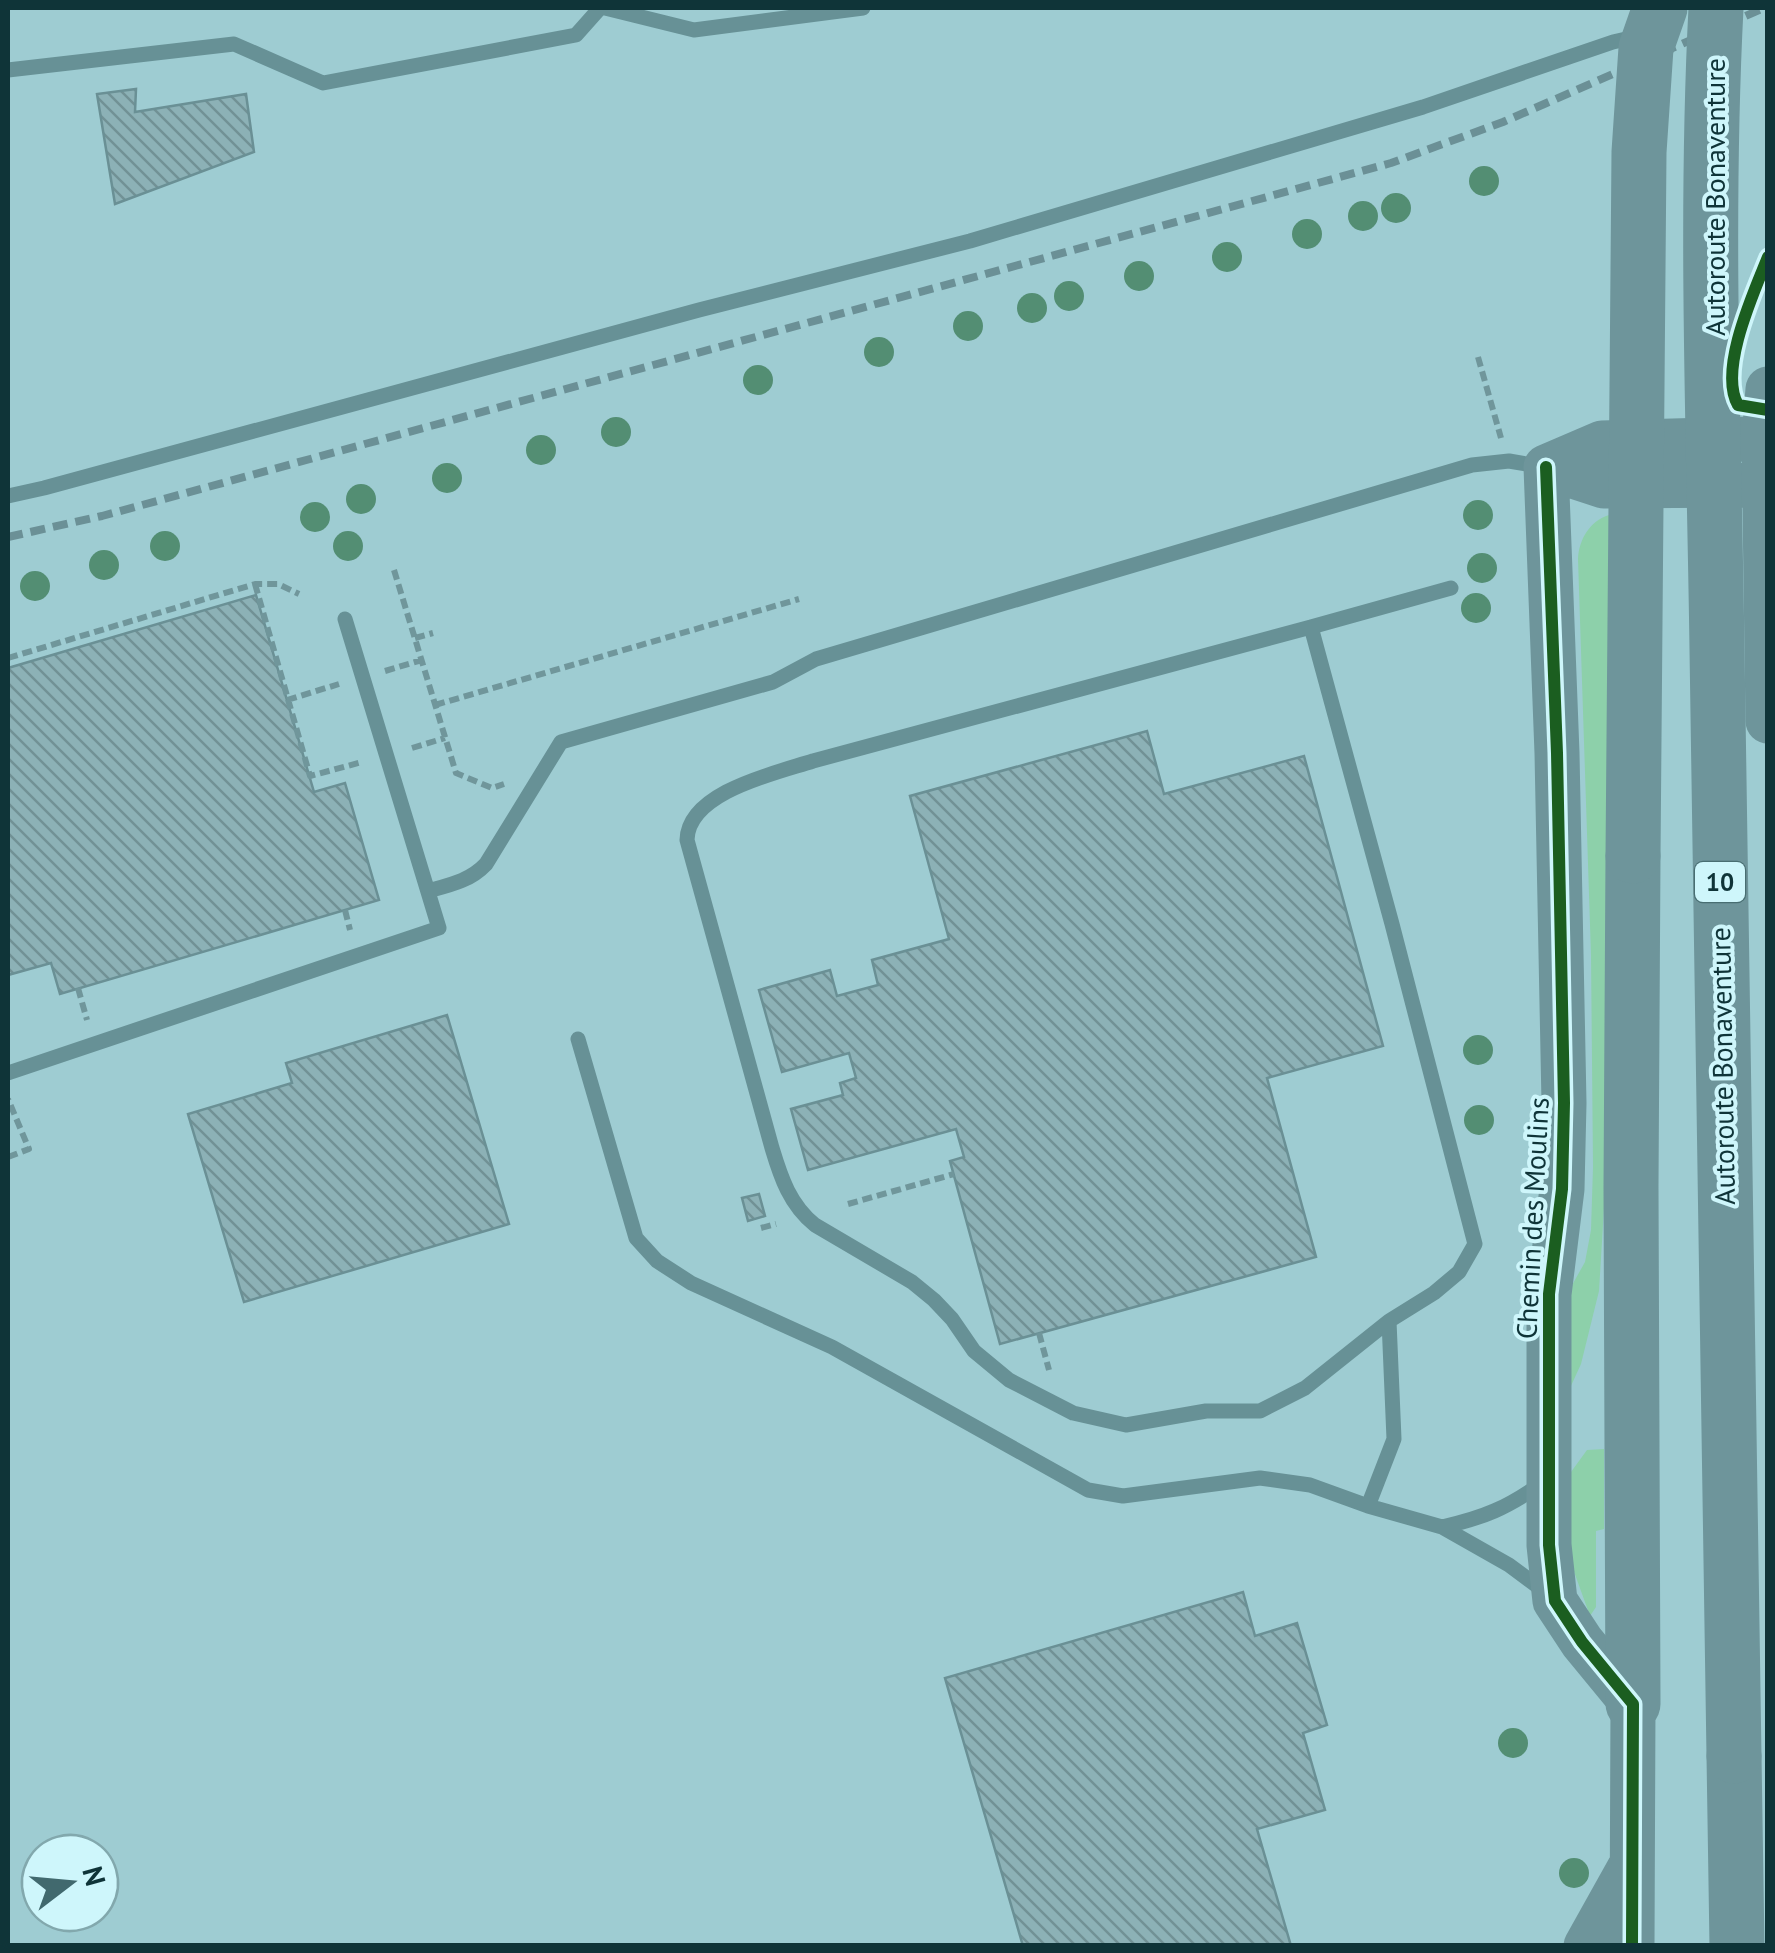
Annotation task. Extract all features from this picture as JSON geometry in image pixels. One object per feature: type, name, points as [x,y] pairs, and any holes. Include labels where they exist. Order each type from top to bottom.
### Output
[{"type":"highway","points":[[1633,1704],[1631,1092],[1639,152],[1646,48],[1686,15]]},
{"type":"highway","name":"Autoroute Bonaventure","points":[[1686,15],[1712,132],[1737,1946]]},
{"type":"street","points":[[1768,389],[1764,438],[1768,721]]},
{"type":"street","points":[[1525,464],[1602,442],[1764,438]]},
{"type":"street","points":[[1525,464],[1604,486],[1765,486]]},
{"type":"street","name":"Chemin des Moulins","points":[[1525,464],[1554,628],[1564,1019],[1562,1190],[1549,1294],[1549,1545],[1555,1600],[1582,1642],[1633,1704]]},
{"type":"street","points":[[1632,1946],[1633,1704]]},
{"type":"street","points":[[1586,1946],[1633,1862]]},
{"type":"lane","points":[[8,70],[234,44],[323,83],[576,35],[602,8],[694,30],[863,8]]},
{"type":"lane","points":[[8,496],[970,241],[1423,107],[1686,15],[1724,8]]},
{"type":"lane","points":[[428,891],[460,882],[486,864],[561,742],[575,736],[773,682],[816,660],[1472,464],[1525,464]]},
{"type":"lane","points":[[1310,627],[1475,1244],[1459,1272],[1434,1293],[1389,1321],[1306,1388],[1260,1412],[1206,1411],[1126,1425],[1073,1413],[1009,1380],[974,1351],[934,1300],[912,1282],[815,1225],[786,1190],[687,840],[692,820],[715,798],[813,761],[1451,588]]},
{"type":"lane","points":[[8,1072],[439,928],[345,619]]},
{"type":"lane","points":[[578,1039],[636,1238],[657,1261],[691,1284],[832,1347],[1088,1490],[1123,1496],[1260,1478],[1310,1486],[1442,1527],[1510,1565],[1555,1600]]},
{"type":"lane","points":[[1368,1506],[1394,1439],[1389,1321]]},
{"type":"lane","points":[[1442,1527],[1480,1519],[1550,1478]]},
{"type":"path","points":[[1478,357],[1501,436],[1525,464]]},
{"type":"path","points":[[394,570],[456,774],[492,788],[541,772]]},
{"type":"path","points":[[254,584],[310,776]]},
{"type":"path","points":[[8,658],[254,584],[278,584],[298,594]]},
{"type":"path","points":[[435,706],[799,598]]},
{"type":"path","points":[[415,638],[434,633]]},
{"type":"path","points":[[345,910],[352,938]]},
{"type":"path","points":[[8,1098],[29,1149],[8,1157]]},
{"type":"path","points":[[848,1204],[954,1174]]},
{"type":"path","points":[[760,1228],[776,1224]]},
{"type":"path","points":[[1039,1333],[1051,1376]]},
{"type":"green space","points":[[1609,515],[1606,1175],[1599,1291],[1581,1364],[1565,1399],[1571,1287],[1585,1262],[1591,1230],[1593,1167],[1591,955],[1578,559],[1587,532]]},
{"type":"green space","points":[[1604,1449],[1604,1529],[1596,1531],[1596,1607],[1590,1616],[1568,1555],[1571,1472],[1587,1450]]},
{"type":"building","points":[[136,89],[135,112],[246,94],[254,152],[115,204],[97,94]]},
{"type":"building","points":[[256,595],[314,792],[345,783],[379,900],[60,994],[51,963],[8,975],[8,668]]},
{"type":"building","points":[[1147,731],[1164,794],[1304,756],[1383,1046],[1267,1078],[1316,1257],[1000,1344],[950,1161],[964,1157],[956,1129],[808,1170],[791,1109],[843,1095],[840,1083],[856,1078],[849,1053],[782,1072],[759,990],[830,970],[837,996],[878,985],[872,960],[949,939],[910,796]]},
{"type":"building","points":[[447,1015],[509,1224],[244,1302],[188,1114],[292,1083],[286,1063]]},
{"type":"building","points":[[759,1194],[765,1216],[748,1221],[742,1198]]},
{"type":"building","points":[[1243,1592],[1255,1636],[1297,1623],[1327,1725],[1303,1733],[1325,1810],[1257,1829],[1291,1946],[1023,1946],[945,1678]]},
{"type":"railway","points":[[8,537],[102,516],[1391,163],[1503,122],[1764,8]]},
{"type":"cycle path","points":[[1768,257],[1740,331],[1732,372],[1738,405],[1768,410]]},
{"type":"cycle path","points":[[1546,467],[1564,1103],[1562,1189],[1549,1294],[1549,1545],[1555,1601],[1582,1642],[1633,1704],[1632,1946]]}]
